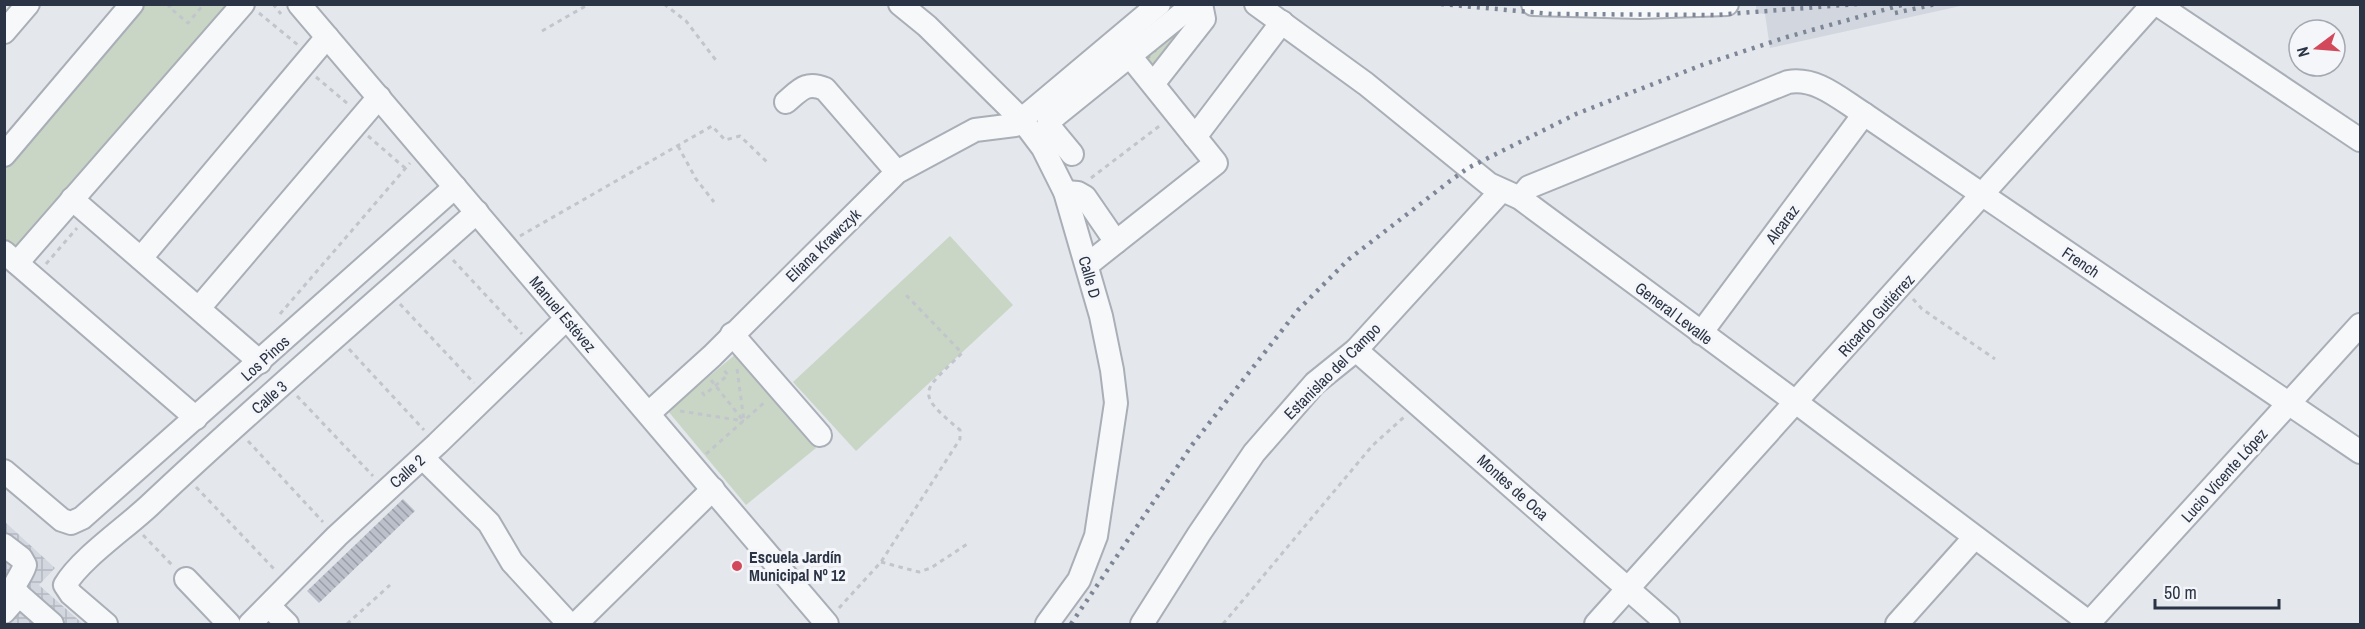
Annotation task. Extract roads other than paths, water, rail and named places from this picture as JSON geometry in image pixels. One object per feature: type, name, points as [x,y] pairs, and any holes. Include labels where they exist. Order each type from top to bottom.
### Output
[{"type":"street","points":[[4,32],[28,4]]},
{"type":"street","points":[[7,149],[132,4]]},
{"type":"street","name":"Manuel Estévez","points":[[299,4],[566,319],[652,410],[693,465],[827,624]]},
{"type":"street","name":"Calle D","points":[[900,4],[927,26],[1022,120],[1073,193],[1087,265],[1101,316],[1116,403],[1096,536],[1080,580],[1047,624]]},
{"type":"street","points":[[1022,120],[1159,4]]},
{"type":"street","points":[[1072,154],[1048,125],[1049,121],[1194,4]]},
{"type":"street","points":[[1153,84],[1204,19],[1201,4]]},
{"type":"street","name":"General Levalle","points":[[1256,4],[1382,96],[1468,168],[1511,195],[1797,403],[2089,624]]},
{"type":"street","points":[[1533,4],[1618,6],[1727,4]]},
{"type":"street","points":[[2155,4],[2361,140]]},
{"type":"street","name":"Ricardo Gutiérrez","points":[[1596,624],[2155,4]]},
{"type":"street","points":[[196,418],[11,258],[72,199],[248,7]]},
{"type":"street","points":[[1195,137],[1282,22]]},
{"type":"street","points":[[141,258],[327,37]]},
{"type":"street","points":[[1087,265],[1216,163],[1130,56]]},
{"type":"street","name":"French","points":[[1798,80],[1817,85],[1863,114],[2361,452]]},
{"type":"street","name":"Estanislao del Campo","points":[[1142,624],[1254,453],[1315,384],[1356,350],[1511,195],[1777,86],[1798,80]]},
{"type":"street","points":[[786,102],[808,85],[825,89],[897,172]]},
{"type":"street","points":[[199,308],[379,97]]},
{"type":"street","name":"Alcaraz","points":[[1701,333],[1863,114]]},
{"type":"street","name":"Eliana Krawczyk","points":[[652,410],[700,367],[897,172],[975,130],[1003,128],[1015,125],[1022,120]]},
{"type":"street","name":"Los Pinos","points":[[4,471],[62,520],[71,523],[82,518],[455,187]]},
{"type":"street","points":[[1073,193],[1116,242]]},
{"type":"street","points":[[72,199],[260,362]]},
{"type":"street","name":"Calle 3","points":[[106,624],[71,594],[65,585],[72,573],[132,522],[234,427],[477,212]]},
{"type":"street","name":"Calle 2","points":[[250,624],[337,536],[430,451],[566,319]]},
{"type":"street","name":"Lucio Vicente López","points":[[2089,624],[2361,325]]},
{"type":"street","points":[[732,334],[820,435]]},
{"type":"street","name":"Montes de Oca","points":[[1356,350],[1668,624]]},
{"type":"street","points":[[430,451],[489,523],[512,562],[569,624]]},
{"type":"street","points":[[576,624],[713,489]]},
{"type":"street","points":[[1897,624],[1974,538]]},
{"type":"street","points":[[4,544],[21,558],[25,566],[16,582],[12,604],[52,624]]},
{"type":"street","points":[[186,579],[229,624]]},
{"type":"street","points":[[269,606],[287,624]]},
{"type":"railway","points":[[1441,4],[1552,14],[1715,15],[1857,4]]},
{"type":"railway","points":[[1071,624],[1192,445],[1298,310],[1349,259],[1450,181],[1468,168],[1576,114],[1702,65],[1787,37],[1905,4]]},
{"type":"railway","points":[[1895,13],[1936,4]]},
{"type":"place","name":"Escuela Jardín Municipal Nº 12","points":[[737,566]]}]
